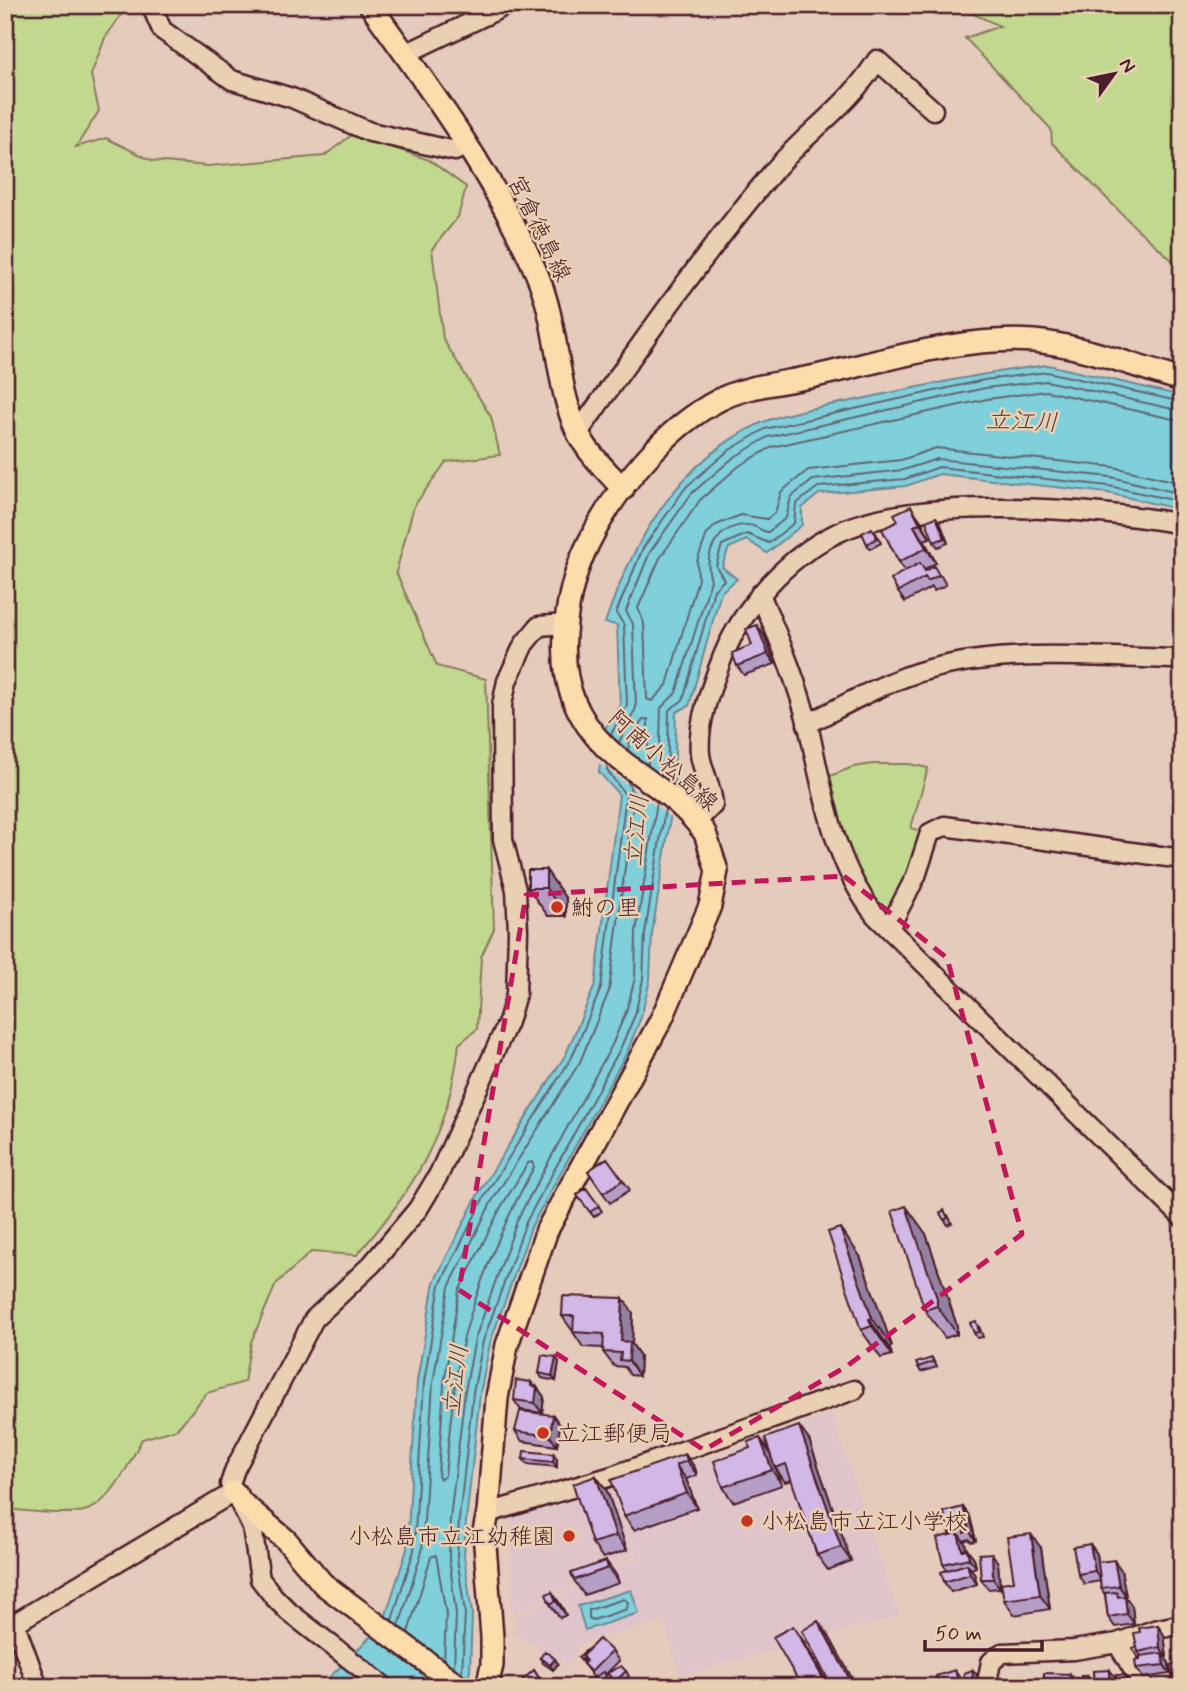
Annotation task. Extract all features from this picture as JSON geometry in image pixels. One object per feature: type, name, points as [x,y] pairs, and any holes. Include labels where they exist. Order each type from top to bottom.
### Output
[{"type":"main road","name":"宮倉徳島線","points":[[370,5],[467,145],[537,273],[555,330],[570,414],[587,449],[623,489]]},
{"type":"main road","name":"阿南小松島線","points":[[487,1687],[492,1665],[484,1532],[488,1513],[497,1398],[507,1345],[526,1285],[567,1191],[662,1018],[710,906],[717,871],[705,833],[689,815],[595,740],[573,700],[568,681],[565,624],[583,554],[599,523],[649,458],[687,421],[720,399],[957,346],[1005,340],[1074,347],[1182,380]]},
{"type":"main road","points":[[234,1492],[242,1503],[286,1540],[323,1584],[460,1687]]},
{"type":"street","points":[[151,5],[162,30],[232,80],[292,98],[370,132],[455,151],[467,145]]},
{"type":"street","points":[[405,54],[507,5]]},
{"type":"street","points":[[578,433],[708,249],[776,168],[845,102],[877,60],[933,110]]},
{"type":"street","points":[[689,815],[713,805],[712,785],[700,754],[703,720],[714,680],[740,620],[760,594],[805,554],[836,533],[904,516],[1002,509],[1094,512],[1182,524]]},
{"type":"street","points":[[760,594],[807,724],[818,778],[845,867],[859,895],[889,928],[1182,1217]]},
{"type":"street","points":[[386,1687],[289,1612],[260,1579],[252,1527],[230,1484],[303,1334],[314,1319],[372,1264],[418,1209],[439,1174],[508,1022],[516,994],[518,931],[516,890],[503,839],[502,705],[507,681],[524,644],[539,626],[565,624]]},
{"type":"street","points":[[807,724],[872,691],[928,670],[982,659],[1182,659]]},
{"type":"street","points":[[889,928],[916,876],[930,833],[944,826],[1182,859]]},
{"type":"street","points":[[488,1513],[612,1476],[854,1390]]},
{"type":"street","points":[[38,1687],[10,1626],[234,1492]]},
{"type":"street","points":[[986,1687],[991,1662],[1002,1653],[1074,1650],[1116,1643],[1182,1624]]},
{"type":"street","points":[[1116,1643],[1144,1687]]},
{"type":"highlighted area","points":[[844,876],[947,958],[1022,1234],[847,1366],[704,1450],[459,1290],[526,895]]},
{"type":"shaded area","name":"小松島市立江小学校","points":[[832,1414],[899,1616],[680,1676],[664,1621],[580,1644],[569,1666],[516,1634],[514,1617],[637,1558],[614,1484],[692,1463]]},
{"type":"shaded area","name":"小松島市立江幼稚園","points":[[610,1485],[635,1556],[512,1615],[510,1516],[515,1511]]},
{"type":"green space","points":[[5,5],[128,5],[105,38],[91,75],[99,111],[76,147],[106,138],[153,161],[208,166],[324,156],[353,134],[429,160],[466,187],[458,217],[432,249],[443,339],[491,417],[500,455],[446,462],[414,506],[396,572],[437,666],[486,679],[494,929],[481,957],[477,1029],[459,1044],[454,1076],[438,1132],[412,1182],[357,1255],[311,1252],[276,1284],[251,1342],[244,1382],[207,1393],[177,1429],[142,1439],[106,1497],[90,1509],[73,1513],[7,1509],[5,1513]]},
{"type":"green space","points":[[954,5],[1182,5],[1182,269],[1134,226],[1052,143],[1051,129],[965,38],[1000,26]]},
{"type":"green space","points":[[909,764],[928,768],[911,828],[924,832],[911,872],[886,917],[858,883],[825,778],[853,767]]},
{"type":"water","name":"立江川","points":[[1048,365],[1182,396],[1182,510],[1108,493],[939,474],[906,486],[819,494],[802,508],[802,525],[767,553],[747,540],[729,548],[722,567],[737,579],[721,592],[689,706],[676,712],[674,794],[652,934],[650,980],[641,1017],[627,1052],[532,1225],[490,1343],[480,1394],[466,1521],[464,1556],[472,1613],[470,1670],[466,1687],[320,1687],[383,1624],[407,1549],[417,1381],[434,1282],[478,1194],[566,1054],[595,985],[619,795],[599,772],[604,730],[620,706],[617,625],[605,623],[629,563],[663,506],[683,481],[706,458],[761,423],[786,414],[961,379]]},
{"type":"water","points":[[631,1590],[639,1613],[585,1630],[578,1606]]},
{"type":"pier","points":[[601,729],[678,789],[673,819],[597,762]]},
{"type":"building","points":[[911,506],[920,523],[914,526],[926,548],[899,562],[882,529],[898,521],[894,514]]},
{"type":"building","points":[[936,517],[945,538],[934,542],[926,521]]},
{"type":"building","points":[[872,528],[877,538],[867,544],[862,533]]},
{"type":"building","points":[[920,563],[925,571],[934,566],[939,575],[928,581],[925,577],[898,592],[891,580]]},
{"type":"building","points":[[757,625],[768,654],[737,666],[732,653],[752,645],[746,629]]},
{"type":"building","points":[[528,870],[546,870],[546,888],[528,888]]},
{"type":"building","points":[[607,1158],[623,1180],[603,1193],[588,1171]]},
{"type":"building","points":[[586,1188],[599,1206],[590,1212],[577,1195]]},
{"type":"building","points":[[906,1206],[937,1298],[937,1306],[925,1310],[892,1211]]},
{"type":"building","points":[[944,1210],[948,1218],[944,1220],[940,1213]]},
{"type":"building","points":[[840,1228],[872,1318],[869,1319],[872,1326],[861,1330],[828,1232]]},
{"type":"building","points":[[563,1296],[623,1298],[621,1341],[630,1342],[629,1361],[620,1360],[621,1353],[603,1352],[604,1334],[573,1332],[574,1316],[562,1316]]},
{"type":"building","points":[[976,1321],[979,1332],[974,1333],[970,1323]]},
{"type":"building","points":[[542,1355],[556,1357],[552,1376],[539,1373]]},
{"type":"building","points":[[932,1358],[933,1362],[918,1367],[916,1363]]},
{"type":"building","points":[[516,1380],[531,1382],[531,1386],[537,1387],[535,1403],[514,1400]]},
{"type":"building","points":[[520,1411],[553,1415],[550,1436],[515,1431]]},
{"type":"building","points":[[799,1426],[841,1547],[817,1555],[786,1464],[775,1468],[765,1438]]},
{"type":"building","points":[[760,1438],[772,1470],[723,1487],[714,1461],[750,1448],[748,1442]]},
{"type":"building","points":[[524,1451],[554,1454],[553,1462],[523,1459]]},
{"type":"building","points":[[685,1454],[687,1461],[676,1465],[687,1493],[624,1516],[611,1480]]},
{"type":"building","points":[[596,1476],[616,1536],[592,1543],[573,1484]]},
{"type":"building","points":[[963,1507],[969,1531],[964,1533],[964,1529],[949,1533],[944,1512]]},
{"type":"building","points":[[958,1533],[962,1550],[967,1549],[969,1558],[943,1564],[937,1538]]},
{"type":"building","points":[[1031,1534],[1040,1595],[1004,1600],[1001,1583],[1014,1581],[1007,1537]]},
{"type":"building","points":[[1090,1544],[1095,1571],[1078,1574],[1073,1547]]},
{"type":"building","points":[[992,1553],[993,1579],[981,1579],[979,1554]]},
{"type":"building","points":[[1114,1560],[1119,1586],[1101,1588],[1098,1562]]},
{"type":"building","points":[[606,1561],[608,1568],[574,1580],[571,1573]]},
{"type":"building","points":[[967,1564],[970,1574],[944,1582],[941,1572]]},
{"type":"building","points":[[552,1592],[556,1601],[550,1604],[546,1594]]},
{"type":"building","points":[[1117,1592],[1118,1597],[1125,1596],[1127,1614],[1108,1617],[1105,1593]]},
{"type":"building","points":[[818,1621],[854,1687],[832,1687],[802,1631]]},
{"type":"building","points":[[1158,1625],[1160,1647],[1138,1652],[1134,1633],[1140,1632],[1139,1628]]},
{"type":"building","points":[[793,1626],[828,1687],[802,1687],[773,1637]]},
{"type":"building","points":[[599,1639],[612,1651],[591,1672],[583,1664],[586,1661],[582,1656]]},
{"type":"building","points":[[545,1651],[555,1659],[550,1665],[540,1658]]},
{"type":"building","points":[[1162,1653],[1164,1665],[1136,1668],[1135,1660],[1140,1659],[1140,1656]]},
{"type":"building","points":[[1182,1663],[1182,1684],[1174,1686],[1170,1665]]},
{"type":"building","points":[[621,1666],[626,1671],[615,1682],[607,1673]]},
{"type":"building","points":[[534,1670],[540,1680],[532,1685],[534,1687],[515,1687]]},
{"type":"building","points":[[955,1670],[959,1685],[940,1687],[936,1676]]},
{"type":"building","points":[[973,1670],[972,1681],[966,1682],[964,1673]]},
{"type":"building","points":[[1110,1670],[1110,1682],[1103,1682],[1104,1687],[1094,1687],[1093,1671]]},
{"type":"building","points":[[603,1672],[609,1682],[601,1687],[581,1686]]},
{"type":"building","points":[[1044,1673],[1070,1674],[1070,1687],[1044,1687]]},
{"type":"building","points":[[1116,1675],[1125,1675],[1127,1687],[1116,1687]]},
{"type":"building","points":[[1081,1676],[1088,1676],[1088,1687],[1077,1687],[1077,1683],[1082,1683]]},
{"type":"place","name":"鮒の里","points":[[557,907]]},
{"type":"place","name":"立江郵便局","points":[[543,1433]]},
{"type":"place","name":"小松島市立江小学校","points":[[747,1521]]},
{"type":"place","name":"小松島市立江幼稚園","points":[[569,1536]]}]
